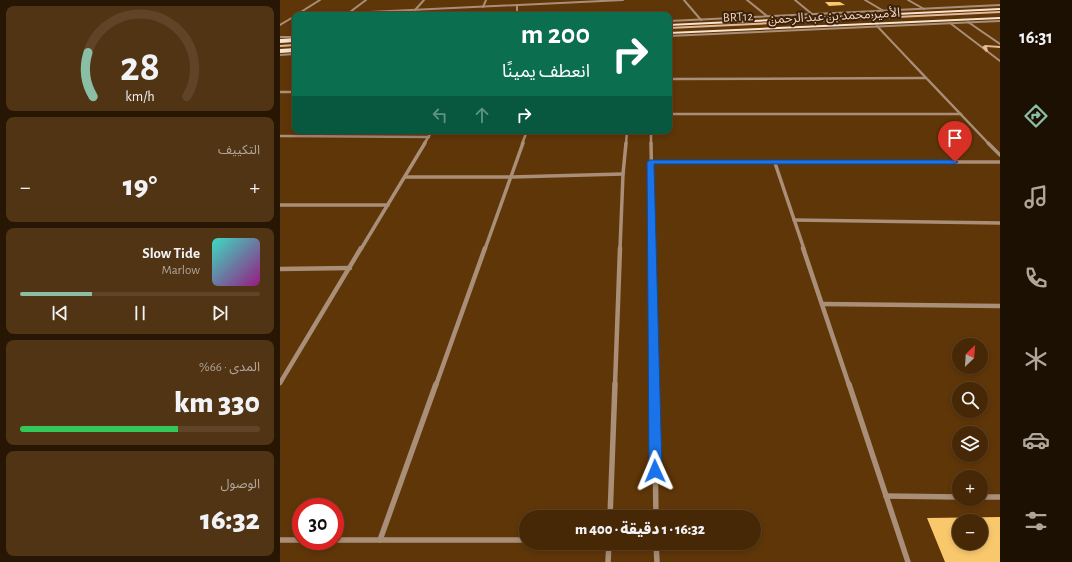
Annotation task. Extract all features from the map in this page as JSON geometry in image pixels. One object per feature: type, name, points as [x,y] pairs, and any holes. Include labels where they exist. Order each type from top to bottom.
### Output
[{"type":"main road","name":"الأمير محمد بن عبد الرحمن","points":[[672,28],[702,21],[1000,9]]},
{"type":"main road","name":"BRT12","points":[[672,29],[943,18],[976,13],[1000,12]]},
{"type":"main road","name":"الأمير محمد بن عبد الرحمن","points":[[672,29],[730,32],[816,26],[1000,19]]},
{"type":"main road","points":[[816,26],[842,28]]},
{"type":"main road","points":[[280,41],[292,40]]},
{"type":"main road","points":[[280,46],[292,45]]},
{"type":"main road","points":[[986,51],[984,48],[986,46],[1000,46]]},
{"type":"main road","points":[[280,53],[292,52]]},
{"type":"street","points":[[301,12],[320,0]]},
{"type":"street","points":[[349,12],[366,0]]},
{"type":"street","points":[[414,10],[424,0]]},
{"type":"street","points":[[483,7],[486,0]]},
{"type":"street","points":[[370,12],[621,0]]},
{"type":"street","points":[[684,0],[702,21]]},
{"type":"street","points":[[747,0],[767,17]]},
{"type":"street","points":[[795,0],[813,14]]},
{"type":"street","points":[[865,0],[883,11]]},
{"type":"street","points":[[908,0],[924,9]]},
{"type":"street","points":[[517,5],[517,12]]},
{"type":"street","points":[[672,21],[702,21],[1000,5]]},
{"type":"street","points":[[280,25],[292,18]]},
{"type":"street","points":[[672,36],[950,23],[1000,19]]},
{"type":"street","points":[[968,22],[1000,46]]},
{"type":"street","points":[[950,23],[1000,61]]},
{"type":"street","points":[[877,26],[1000,155]]},
{"type":"street","points":[[280,37],[292,36]]},
{"type":"street","points":[[672,79],[926,78]]},
{"type":"street","points":[[280,92],[292,92]]},
{"type":"street","points":[[672,114],[961,114]]},
{"type":"street","points":[[280,383],[430,134]]},
{"type":"street","points":[[380,540],[527,134]]},
{"type":"street","points":[[610,510],[623,174],[627,134]]},
{"type":"street","points":[[651,134],[650,162],[656,510]]},
{"type":"street","points":[[280,136],[429,137]]},
{"type":"street","points":[[650,162],[1000,162]]},
{"type":"street","points":[[775,163],[908,562]]},
{"type":"street","points":[[405,177],[512,177],[623,174]]},
{"type":"street","points":[[280,205],[388,205]]},
{"type":"street","points":[[794,220],[1000,223]]},
{"type":"street","points":[[280,269],[350,268]]},
{"type":"street","points":[[822,304],[1000,306]]},
{"type":"street","points":[[280,372],[287,372]]},
{"type":"street","points":[[886,496],[952,496]]},
{"type":"street","points":[[988,497],[1000,497]]},
{"type":"street","points":[[280,540],[292,540]]},
{"type":"street","points":[[344,540],[519,540]]},
{"type":"street","points":[[608,562],[609,550]]},
{"type":"street","points":[[656,550],[657,562]]},
{"type":"building","points":[[825,2],[840,2],[845,5],[829,6]]},
{"type":"building","points":[[988,517],[1000,517],[1000,562],[945,562],[927,518],[952,518],[952,550],[988,550]]},
{"type":"route","points":[[655,471],[650,162],[955,162]]}]
